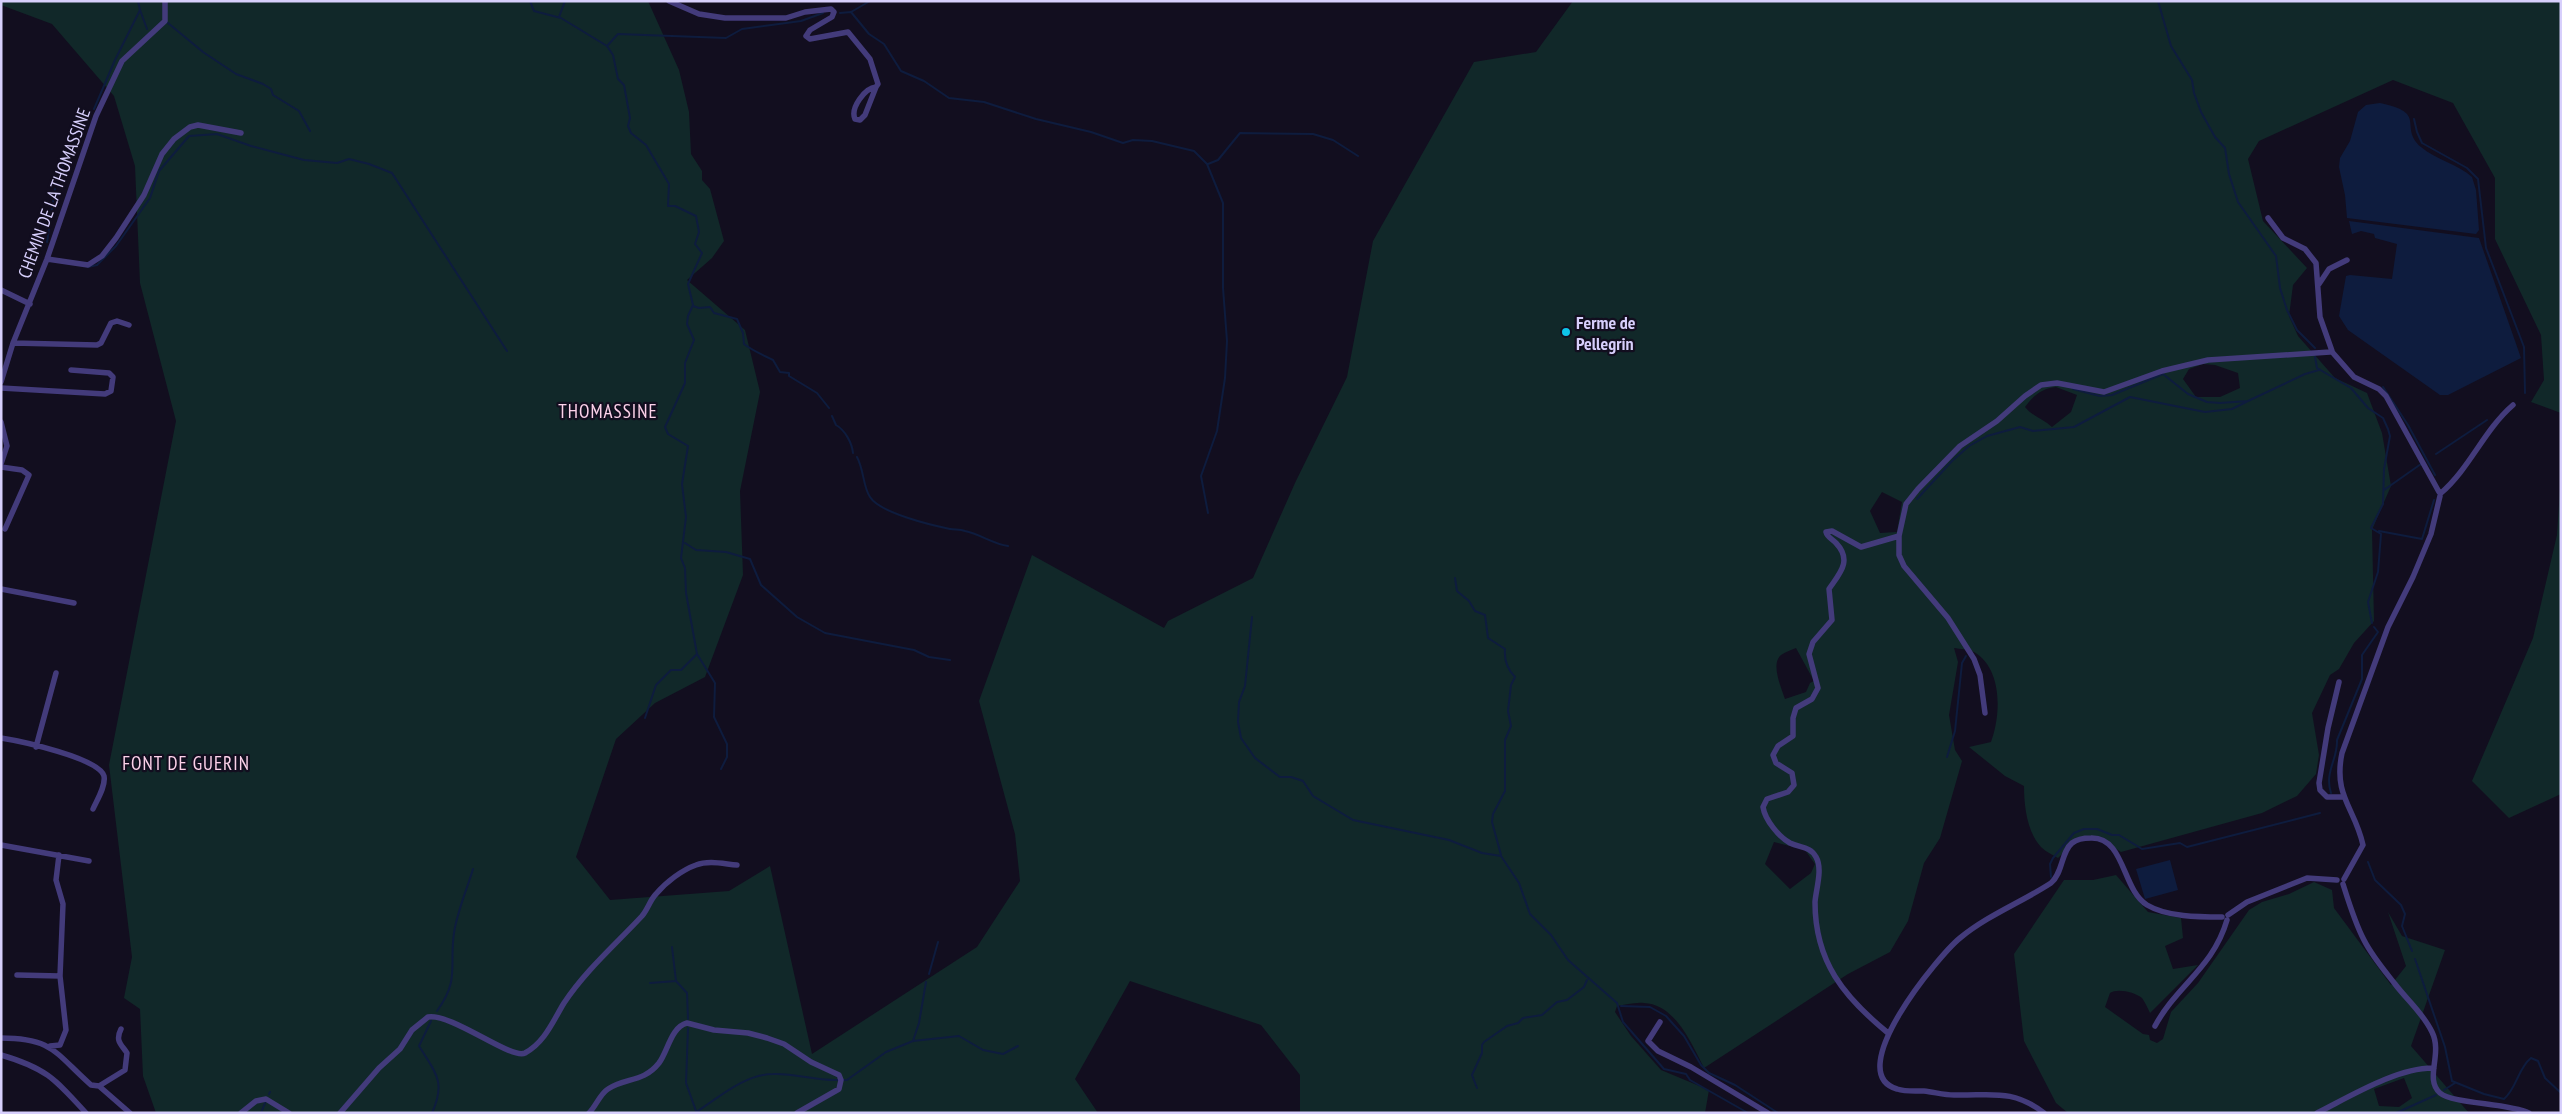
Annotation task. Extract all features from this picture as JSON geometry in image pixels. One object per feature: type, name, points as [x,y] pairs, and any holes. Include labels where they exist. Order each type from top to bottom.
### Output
[{"type":"street","name":"CHEMIN DE LA THOMASSINE","points":[[1,382],[13,343],[47,259],[96,116],[122,61],[165,21],[165,1]]},
{"type":"street","points":[[669,1],[699,14],[724,18],[786,18],[805,12],[831,9],[834,12],[832,17],[808,32],[806,37],[811,39],[844,31],[850,33],[871,60],[878,81],[876,87],[864,117],[860,120],[855,119],[854,112],[864,92],[869,88],[876,87]]},
{"type":"street","points":[[47,259],[85,265],[97,260],[116,238],[142,198],[166,148],[183,132],[198,125],[241,133]]},
{"type":"street","points":[[2268,218],[2283,238],[2303,248],[2316,261],[2321,321],[2332,352],[2354,377],[2379,389],[2386,396],[2440,494]]},
{"type":"street","points":[[2318,287],[2329,269],[2347,260]]},
{"type":"street","points":[[1,290],[30,304]]},
{"type":"street","points":[[13,343],[97,345],[114,322],[129,324]]},
{"type":"street","points":[[1985,713],[1980,675],[1974,660],[1948,618],[1902,562],[1899,552],[1899,536],[1906,504],[1918,489],[1960,446],[1997,421],[2025,396],[2041,385],[2057,383],[2104,392],[2162,371],[2208,360],[2332,352]]},
{"type":"street","points":[[1,388],[105,394],[111,391],[113,380],[109,373],[71,370]]},
{"type":"street","points":[[2341,881],[2363,845],[2344,797],[2340,771],[2347,736],[2388,627],[2413,577],[2430,534],[2440,494],[2452,484],[2500,418],[2513,405]]},
{"type":"street","points":[[1,422],[7,446],[2,462],[24,470],[29,475],[5,529]]},
{"type":"street","points":[[1888,1033],[1855,1005],[1835,977],[1824,955],[1818,936],[1816,916],[1819,866],[1817,858],[1808,848],[1791,843],[1782,837],[1766,817],[1763,808],[1767,798],[1788,792],[1794,785],[1792,773],[1776,763],[1773,755],[1778,746],[1793,736],[1793,715],[1796,708],[1810,701],[1818,688],[1809,654],[1813,642],[1832,620],[1829,589],[1842,572],[1844,564],[1840,549],[1826,535],[1826,532],[1832,530],[1861,547],[1899,536]]},
{"type":"street","points":[[1,589],[74,604]]},
{"type":"street","points":[[36,747],[56,673]]},
{"type":"street","points":[[2339,682],[2328,728],[2319,783],[2320,790],[2327,797],[2344,797]]},
{"type":"street","points":[[1,738],[80,758],[102,772],[104,783],[93,809]]},
{"type":"street","points":[[2044,1113],[2028,1103],[1999,1093],[1953,1095],[1893,1088],[1885,1081],[1881,1068],[1882,1050],[1888,1033],[1950,947],[1979,924],[2051,883],[2057,876],[2070,846],[2080,840],[2099,838],[2109,843],[2139,897],[2147,905],[2172,912],[2225,918],[2247,902],[2308,878],[2341,881]]},
{"type":"street","points":[[1,845],[89,861]]},
{"type":"street","points":[[1,1038],[24,1038],[50,1046],[58,1046],[66,1037],[60,976],[63,904],[56,880],[59,855]]},
{"type":"street","points":[[340,1113],[379,1068],[400,1049],[412,1030],[428,1017],[441,1018],[492,1041],[514,1054],[525,1053],[548,1032],[564,1003],[597,960],[642,916],[656,894],[679,875],[695,866],[712,862],[737,866]]},
{"type":"street","points":[[2341,881],[2358,927],[2369,949],[2418,1010],[2434,1035],[2437,1050],[2433,1082],[2444,1096],[2515,1108],[2529,1113]]},
{"type":"street","points":[[2155,1026],[2167,1006],[2205,965],[2222,935],[2225,918]]},
{"type":"street","points":[[17,975],[60,976]]},
{"type":"street","points":[[1660,1022],[1648,1041],[1656,1050],[1691,1067],[1768,1113]]},
{"type":"street","points":[[589,1113],[610,1088],[635,1081],[651,1072],[665,1054],[676,1029],[687,1023],[714,1030],[748,1033],[767,1038],[784,1044],[811,1062],[839,1075],[841,1080],[839,1088],[797,1113]]},
{"type":"street","points":[[99,1086],[123,1072],[126,1068],[127,1053],[118,1042],[122,1029]]},
{"type":"street","points":[[50,1046],[91,1085],[99,1086],[130,1113]]},
{"type":"street","points":[[1,1054],[26,1062],[49,1074],[86,1113]]},
{"type":"street","points":[[2317,1113],[2398,1076],[2422,1068],[2434,1068]]},
{"type":"street","points":[[241,1113],[256,1101],[266,1099],[289,1113]]},
{"type":"green space","points":[[1,1],[648,1],[679,70],[689,112],[691,154],[702,171],[702,180],[710,189],[724,241],[712,258],[687,280],[745,330],[760,392],[740,491],[743,575],[705,677],[655,703],[616,739],[576,857],[610,900],[729,891],[770,866],[812,1054],[977,947],[1020,881],[1015,834],[979,701],[1032,555],[1164,628],[1168,621],[1253,578],[1295,483],[1347,377],[1373,241],[1474,62],[1536,52],[1573,1],[2561,1],[2561,413],[2531,402],[2544,380],[2541,335],[2495,239],[2495,178],[2453,103],[2393,80],[2259,141],[2248,159],[2263,221],[2307,268],[2293,285],[2289,316],[2298,336],[2335,378],[2367,393],[2382,433],[2391,486],[2372,530],[2374,621],[2354,643],[2339,669],[2330,675],[2312,713],[2319,755],[2316,774],[2297,796],[2262,813],[2121,852],[2101,839],[2075,841],[2058,858],[2041,847],[2032,834],[2026,810],[2024,786],[2005,776],[1969,747],[1991,742],[1997,719],[1997,693],[1990,669],[1983,660],[1972,651],[1954,648],[1958,662],[1949,715],[1955,750],[1962,761],[1940,838],[1924,863],[1908,921],[1890,952],[1848,974],[1704,1068],[1688,1037],[1665,1010],[1655,1005],[1644,1003],[1617,1006],[1615,1012],[1631,1036],[1661,1070],[1709,1090],[1705,1113],[1300,1113],[1300,1075],[1261,1025],[1130,981],[1075,1079],[1098,1113],[156,1113],[143,1076],[140,1009],[124,998],[132,957],[109,765],[176,421],[140,283],[135,166],[114,96],[52,24],[1,5]],"holes":[[[2203,364],[2215,365],[2238,373],[2240,388],[2220,397],[2196,397],[2183,379],[2189,369]],[[2056,387],[2077,395],[2071,412],[2052,427],[2025,407],[2031,399],[2046,389]],[[1882,492],[1902,502],[1897,532],[1880,533],[1870,511]],[[1796,648],[1814,681],[1810,683],[1806,692],[1785,699],[1778,677],[1777,664],[1778,659],[1786,652]],[[1774,842],[1805,850],[1815,864],[1811,873],[1790,889],[1765,864]]]},
{"type":"green space","points":[[2561,474],[2561,794],[2509,818],[2472,781],[2533,638],[2557,535]]},
{"type":"green space","points":[[2116,875],[2148,912],[2181,918],[2183,938],[2165,946],[2173,969],[2198,965],[2150,1013],[2142,998],[2126,991],[2110,993],[2105,1007],[2143,1034],[2149,1035],[2150,1040],[2157,1043],[2163,1039],[2171,1012],[2198,983],[2249,910],[2262,902],[2289,894],[2314,882],[2332,890],[2334,908],[2391,985],[2406,966],[2388,912],[2402,936],[2445,950],[2411,1046],[2469,1113],[2068,1113],[2056,1103],[2024,1041],[2014,954],[2064,880],[2093,880]],"holes":[[[2404,1078],[2412,1098],[2399,1107],[2379,1106],[2374,1089]]]},
{"type":"water","points":[[2380,103],[2404,111],[2410,121],[2415,140],[2421,147],[2472,177],[2476,190],[2479,230],[2476,234],[2347,218],[2345,195],[2339,167],[2340,158],[2350,141],[2358,112],[2366,105]]},
{"type":"water","points":[[2349,221],[2479,238],[2521,358],[2448,395],[2440,395],[2348,330],[2339,316],[2346,276],[2392,279],[2397,244],[2375,238],[2374,234],[2361,231],[2352,234]]},
{"type":"water","points":[[2170,860],[2178,890],[2145,899],[2136,869]]},
{"type":"waterway","points":[[94,109],[115,60],[140,10],[138,1]]},
{"type":"waterway","points":[[530,1],[534,11],[561,18],[607,46],[613,55],[618,79],[624,85],[630,118],[628,126],[631,133],[646,145],[669,184],[668,206],[675,206],[696,216],[699,232],[695,244],[702,253],[688,284],[693,305],[687,324],[694,340],[685,363],[685,383],[665,427],[668,434],[688,446],[682,484],[686,517],[681,558],[685,568],[686,593],[697,654],[715,683],[714,717],[727,744],[727,757],[721,769]]},
{"type":"waterway","points":[[559,17],[565,1]]},
{"type":"waterway","points":[[840,13],[851,12],[870,1]]},
{"type":"waterway","points":[[2158,1],[2171,46],[2192,80],[2194,93],[2201,112],[2215,137],[2225,148],[2229,174],[2238,202],[2276,256],[2280,288],[2287,310],[2297,330],[2315,348]]},
{"type":"waterway","points":[[140,10],[147,29]]},
{"type":"waterway","points":[[851,12],[869,34],[884,44],[901,71],[924,81],[949,98],[984,102],[1036,119],[1091,132],[1123,143],[1133,140],[1152,141],[1194,151],[1207,164],[1223,203],[1223,288],[1227,341],[1225,378],[1217,431],[1201,476],[1208,513]]},
{"type":"waterway","points":[[607,46],[618,34],[726,38],[742,29],[801,21],[823,13]]},
{"type":"waterway","points":[[168,23],[203,52],[236,74],[271,89],[273,95],[299,111],[310,131]]},
{"type":"waterway","points":[[2414,119],[2422,143],[2467,168],[2478,179],[2486,248],[2524,347],[2525,393]]},
{"type":"waterway","points":[[82,130],[85,124]]},
{"type":"waterway","points":[[1208,164],[1218,160],[1240,133],[1313,134],[1333,140],[1358,156]]},
{"type":"waterway","points":[[88,267],[97,265],[116,246],[150,198],[159,171],[189,136],[217,134],[251,146],[304,160],[337,163],[349,159],[392,173],[507,351]]},
{"type":"waterway","points":[[58,180],[67,153],[76,139]]},
{"type":"waterway","points":[[47,242],[55,189]]},
{"type":"waterway","points":[[693,306],[699,308],[710,307],[714,313],[737,319],[743,333],[744,344],[773,360],[780,372],[789,373],[789,376],[817,393],[829,408]]},
{"type":"waterway","points":[[2315,357],[2317,368],[2351,388],[2368,408],[2383,418],[2390,436],[2384,469],[2383,504],[2371,528],[2381,534],[2378,572],[2368,602],[2372,623]]},
{"type":"waterway","points":[[2073,389],[2100,396],[2112,395],[2163,374],[2188,394],[2207,402],[2248,401],[2305,374],[2319,370]]},
{"type":"waterway","points":[[2383,387],[2408,425],[2435,475]]},
{"type":"waterway","points":[[1917,499],[1952,461],[1969,446],[1987,436],[2020,427],[2033,431],[2074,427],[2130,397],[2205,412],[2232,409],[2248,401]]},
{"type":"waterway","points":[[832,416],[836,425],[848,437],[853,453]]},
{"type":"waterway","points":[[2436,454],[2487,420]]},
{"type":"waterway","points":[[857,457],[870,497],[884,508],[919,521],[971,532],[1008,546]]},
{"type":"waterway","points":[[2384,490],[2421,464]]},
{"type":"waterway","points":[[2379,531],[2422,539],[2434,500]]},
{"type":"waterway","points":[[685,543],[696,550],[726,552],[750,559],[761,585],[797,617],[825,633],[914,650],[929,657],[950,660]]},
{"type":"waterway","points":[[1455,578],[1457,591],[1469,601],[1475,611],[1485,615],[1488,638],[1505,649],[1507,664],[1515,677],[1511,685],[1508,711],[1511,726],[1505,740],[1505,791],[1493,814],[1492,822],[1501,855]]},
{"type":"waterway","points":[[1252,617],[1245,686],[1239,702],[1238,722],[1241,738],[1255,758],[1280,777],[1291,777],[1303,781],[1313,796],[1353,820],[1449,840],[1482,853],[1501,856],[1519,883],[1530,914],[1551,935],[1568,960],[1617,1003],[1623,1022],[1664,1069],[1686,1074],[1690,1080],[1748,1113]]},
{"type":"waterway","points":[[2331,793],[2329,779],[2336,753],[2337,740],[2362,679],[2362,655],[2378,632],[2374,627]]},
{"type":"waterway","points":[[645,718],[656,685],[671,670],[681,670],[697,654]]},
{"type":"waterway","points":[[1947,757],[1955,731],[1962,663],[1966,656]]},
{"type":"waterway","points":[[2051,877],[2050,864],[2053,858],[2074,833],[2084,829],[2097,829],[2112,835],[2119,835],[2142,849],[2180,843],[2187,847],[2320,813]]},
{"type":"waterway","points":[[2368,862],[2375,880],[2401,905],[2405,914],[2402,926],[2412,951]]},
{"type":"waterway","points":[[437,1011],[449,990],[455,925],[473,869]]},
{"type":"waterway","points":[[929,974],[938,942]]},
{"type":"waterway","points":[[672,947],[676,981],[687,993],[688,1019]]},
{"type":"waterway","points":[[2415,959],[2445,1047],[2452,1081],[2484,1094],[2504,1099],[2512,1089],[2523,1067],[2531,1058],[2538,1061],[2545,1078],[2561,1093]]},
{"type":"waterway","points":[[1477,1088],[1472,1075],[1482,1053],[1484,1042],[1507,1026],[1518,1023],[1523,1018],[1542,1015],[1557,1002],[1567,1000],[1584,987],[1587,980]]},
{"type":"waterway","points":[[650,983],[676,981]]},
{"type":"waterway","points":[[913,1041],[919,1023],[926,982]]},
{"type":"waterway","points":[[1621,1006],[1650,1007],[1666,1016],[1684,1036],[1701,1065],[1709,1073],[1735,1085],[1778,1113]]},
{"type":"waterway","points":[[431,1021],[419,1046],[434,1071],[439,1085],[432,1113]]},
{"type":"waterway","points":[[688,1028],[686,1083],[696,1111]]},
{"type":"waterway","points":[[843,1080],[847,1080],[886,1052],[913,1041],[959,1036],[983,1050],[1003,1054],[1018,1046]]},
{"type":"waterway","points":[[695,1113],[742,1082],[763,1075],[781,1074],[838,1080]]},
{"type":"waterway","points":[[2444,1090],[2455,1083]]},
{"type":"waterway","points":[[2396,1113],[2436,1095]]},
{"type":"waterway","points":[[261,1113],[265,1103]]},
{"type":"place","name":"Ferme de Pellegrin","points":[[1566,332]]},
{"type":"district","name":"THOMASSINE","points":[[608,411]]},
{"type":"district","name":"FONT DE GUERIN","points":[[186,763]]}]
